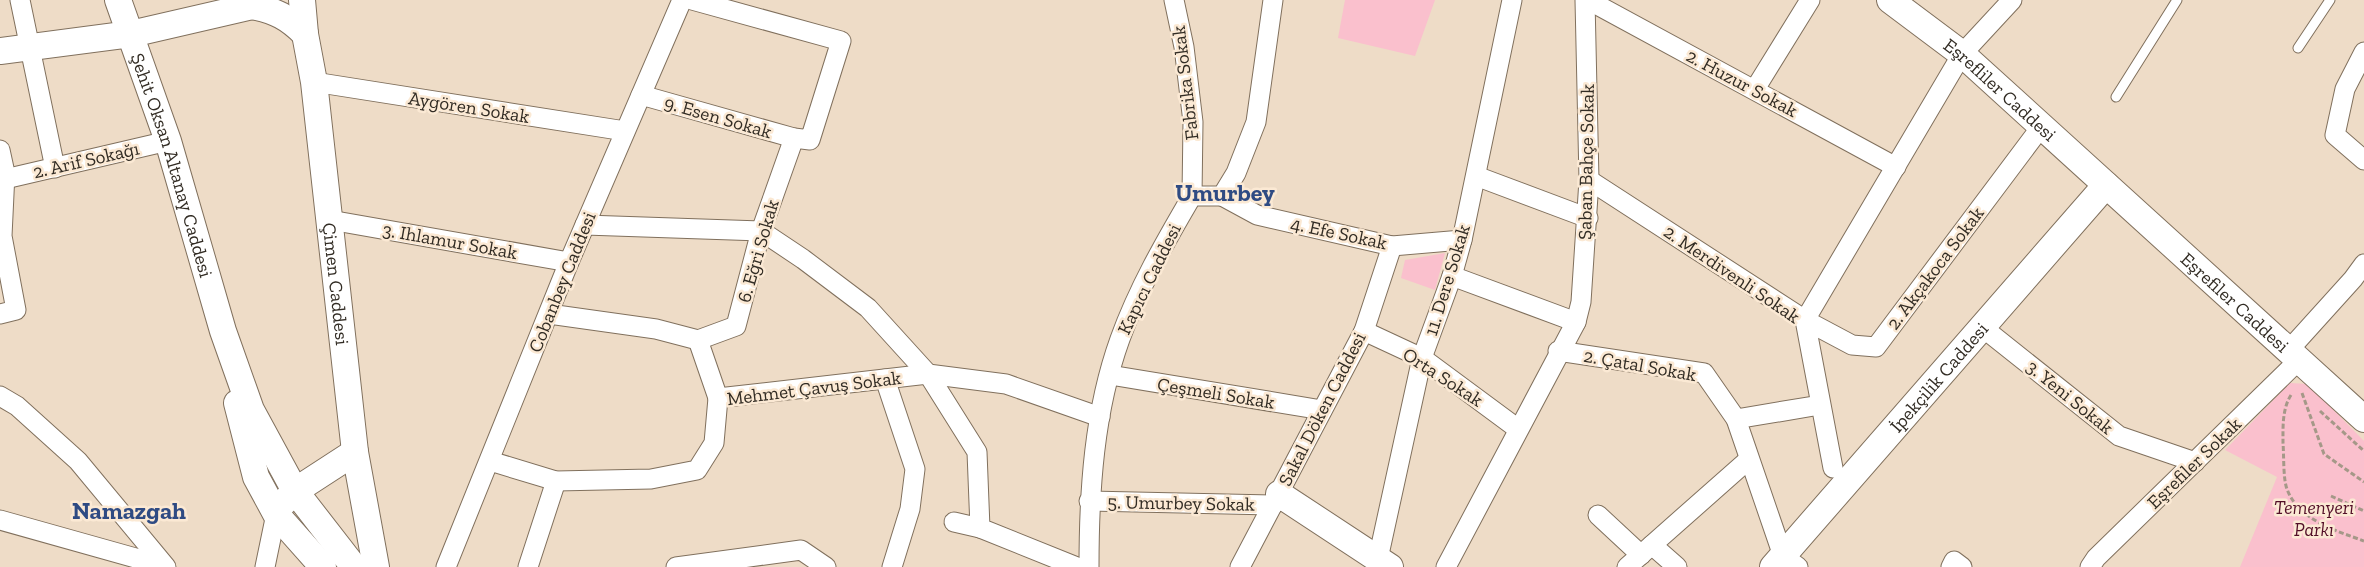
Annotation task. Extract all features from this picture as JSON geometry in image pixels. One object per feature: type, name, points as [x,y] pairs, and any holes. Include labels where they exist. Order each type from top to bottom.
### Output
[{"type":"main road","name":"Şehit Oksan Altanay Caddesi","points":[[118,0],[168,141],[223,331],[251,410],[295,491],[354,567]]},
{"type":"main road","name":"Çimen Caddesi","points":[[302,0],[305,34],[314,82],[355,452],[376,567]]},
{"type":"main road","name":"Eşrefliler Caddesi","points":[[1890,0],[1962,54],[2106,185]]},
{"type":"main road","points":[[0,51],[131,34],[258,3],[290,20],[305,34]]},
{"type":"main road","name":"İpekçilik Caddesi","points":[[1785,563],[1982,327],[2106,185]]},
{"type":"main road","name":"Eşrefiler Caddesi","points":[[2106,185],[2292,368],[2364,419]]},
{"type":"main road","name":"Şehit Oksan Altanay Caddesi","points":[[223,331],[240,421],[253,467],[276,514],[317,566]]},
{"type":"main road","points":[[276,514],[285,500],[295,491],[355,452]]},
{"type":"main road","points":[[1276,499],[1384,563]]},
{"type":"street","points":[[20,0],[55,168]]},
{"type":"street","name":"Cobanbey Caddesi","points":[[446,567],[569,262],[682,0]]},
{"type":"street","points":[[692,0],[841,41],[810,140],[794,138]]},
{"type":"street","name":"Fabrika Sokak","points":[[1174,0],[1184,48],[1193,122],[1192,196]]},
{"type":"street","points":[[1192,196],[1222,196],[1236,173],[1256,122],[1273,0]]},
{"type":"street","name":"11. Dere Sokak","points":[[1384,563],[1422,358],[1452,276],[1462,240],[1512,0]]},
{"type":"street","name":"2. Huzur Sokak","points":[[1587,0],[1896,167]]},
{"type":"street","name":"Şaban Bahçe Sokak","points":[[1446,567],[1558,351],[1576,322],[1581,302],[1589,180],[1587,0]]},
{"type":"street","points":[[1754,89],[1810,0]]},
{"type":"street","points":[[1805,320],[1962,54],[2012,0]]},
{"type":"street","points":[[2364,52],[2345,89],[2334,135],[2364,160]]},
{"type":"street","name":"Aygören Sokak","points":[[314,82],[624,131]]},
{"type":"street","name":"9. Esen Sokak","points":[[641,95],[794,138]]},
{"type":"street","name":"2. Akçakoca Sokak","points":[[1805,320],[1852,345],[1876,347],[2041,127]]},
{"type":"street","name":"6. Eğri Sokak","points":[[698,340],[736,326],[761,231],[794,138]]},
{"type":"street","name":"2. Arif Sokağı","points":[[5,179],[168,141]]},
{"type":"street","name":"2. Arif Sokağı","points":[[0,150],[5,179],[2,236],[3,256],[16,310],[0,314]]},
{"type":"street","points":[[1476,176],[1588,218]]},
{"type":"street","name":"2. Merdivenli Sokak","points":[[1589,180],[1805,320],[1833,468]]},
{"type":"street","name":"Kapıcı Caddesi","points":[[1089,567],[1089,501],[1100,417],[1120,339],[1157,254],[1192,196]]},
{"type":"street","name":"4. Efe Sokak","points":[[1222,196],[1257,215],[1392,246],[1462,240]]},
{"type":"street","name":"3. Ihlamur Sokak","points":[[330,220],[569,262]]},
{"type":"street","points":[[585,225],[761,231],[803,259],[868,308],[928,374],[976,452],[980,528]]},
{"type":"street","name":"Sakal Döken Caddesi","points":[[1240,567],[1364,331],[1392,246]]},
{"type":"street","name":"Eşrefiler Sokak","points":[[2090,567],[2096,558],[2292,368],[2364,264]]},
{"type":"street","points":[[1452,276],[1576,322]]},
{"type":"street","points":[[549,314],[656,329],[698,340],[718,398]]},
{"type":"street","name":"3. Yeni Sokak","points":[[1982,327],[2119,436],[2195,462]]},
{"type":"street","name":"Orta Sokak","points":[[1364,331],[1422,358],[1518,428]]},
{"type":"street","name":"2. Çatal Sokak","points":[[1558,351],[1704,373],[1736,419],[1748,460],[1785,563]]},
{"type":"street","name":"Mehmet Çavuş Sokak","points":[[490,461],[556,481],[651,479],[698,470],[714,443],[718,398],[928,374],[1006,384],[1100,417]]},
{"type":"street","name":"Çeşmeli Sokak","points":[[1110,376],[1322,410]]},
{"type":"street","points":[[886,379],[915,469],[910,509],[892,567]]},
{"type":"street","points":[[0,396],[17,406],[78,461],[165,567]]},
{"type":"street","points":[[1736,419],[1820,404]]},
{"type":"street","points":[[1640,556],[1748,460]]},
{"type":"street","points":[[528,567],[556,481]]},
{"type":"street","name":"5. Umurbey Sokak","points":[[1089,501],[1276,499]]},
{"type":"street","points":[[265,567],[276,514]]},
{"type":"street","points":[[1598,515],[1640,556],[1677,567]]},
{"type":"street","points":[[0,520],[132,562],[165,567]]},
{"type":"street","points":[[954,522],[980,528],[1077,567]]},
{"type":"street","points":[[676,567],[801,550],[826,567]]},
{"type":"street","points":[[1951,567],[1954,561],[1962,567]]},
{"type":"lane","points":[[2116,97],[2177,0]]},
{"type":"lane","points":[[2298,48],[2330,0]]},
{"type":"path","points":[[2292,368],[2324,454],[2364,482]]},
{"type":"path","points":[[2292,368],[2288,401],[2282,424],[2287,489],[2302,510],[2324,526],[2364,541]]},
{"type":"path","points":[[2302,393],[2309,400]]},
{"type":"path","points":[[2316,407],[2364,451]]},
{"type":"path","points":[[2331,496],[2364,511]]},
{"type":"green space","points":[[1345,0],[1435,0],[1415,56],[1338,38]]},
{"type":"green space","points":[[1445,253],[1435,290],[1401,278],[1405,260]]},
{"type":"green space","name":"Temenyeri Parkı","points":[[2290,383],[2308,384],[2364,441],[2364,567],[2240,567],[2277,477],[2225,450]]},
{"type":"district","name":"Umurbey","points":[[1225,192]]},
{"type":"district","name":"Namazgah","points":[[129,510]]}]
